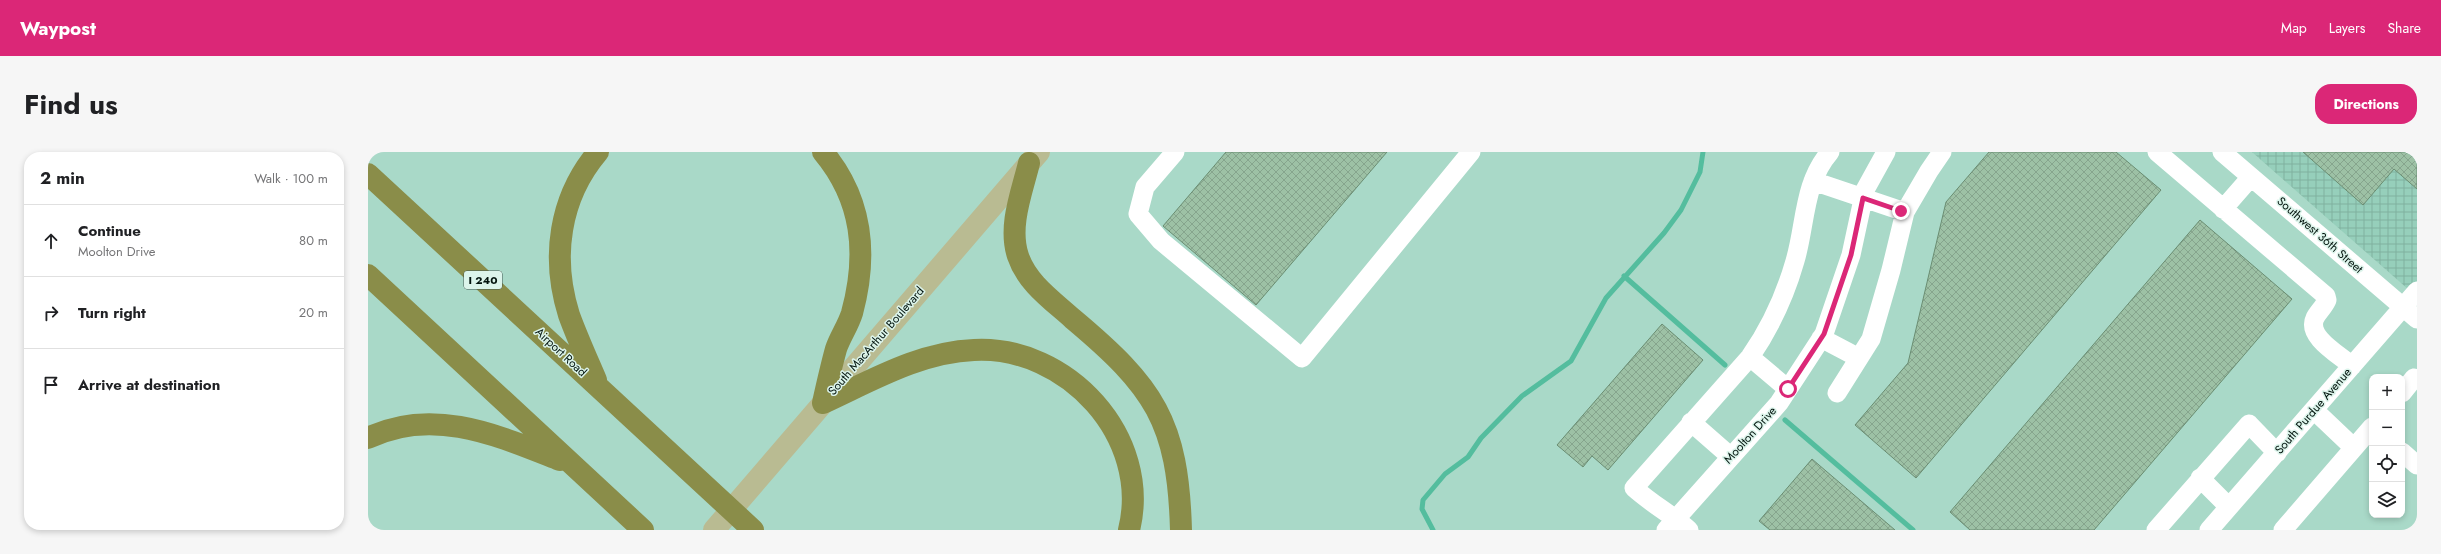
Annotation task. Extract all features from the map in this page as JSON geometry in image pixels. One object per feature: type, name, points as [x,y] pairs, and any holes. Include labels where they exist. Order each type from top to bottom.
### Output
[{"type":"highway","points":[[598,152],[581,175],[568,200],[561,224],[560,249],[562,278],[569,314],[598,387]]},
{"type":"highway","points":[[823,152],[838,170],[850,195],[858,222],[862,253],[859,283],[852,314],[836,349],[823,403]]},
{"type":"highway","points":[[1034,158],[1018,206],[1014,234],[1018,255],[1025,271],[1038,289],[1124,364],[1143,386],[1155,405],[1169,439],[1177,466],[1181,530]]},
{"type":"highway","name":"Airport Road","points":[[368,174],[753,530]]},
{"type":"highway","points":[[368,275],[643,530]]},
{"type":"highway","points":[[823,403],[905,365],[945,354],[974,350],[1007,352],[1035,361],[1060,372],[1082,390],[1102,410],[1119,438],[1129,464],[1133,490],[1132,518],[1129,530]]},
{"type":"highway","points":[[368,438],[404,426],[449,424],[474,429],[509,440],[572,465]]},
{"type":"main road","name":"South MacArthur Boulevard","points":[[714,530],[1034,158]]},
{"type":"street","points":[[1175,152],[1145,187],[1138,214],[1160,240],[1302,358],[1471,152]]},
{"type":"street","points":[[1677,526],[1634,488],[1750,357],[1762,339],[1781,302],[1796,261],[1809,191],[1813,181],[1830,152]]},
{"type":"street","name":"Moolton Drive","points":[[1677,526],[1731,457],[1779,402],[1821,338],[1851,255],[1865,190],[1886,152]]},
{"type":"street","points":[[1837,393],[1871,340],[1891,270],[1905,212],[1942,152]]},
{"type":"street","points":[[2157,152],[2326,296],[2327,300],[2315,318],[2313,328],[2317,336],[2352,366]]},
{"type":"street","name":"Southwest 36th Street","points":[[2231,155],[2251,177],[2410,313]]},
{"type":"street","points":[[2223,209],[2251,177]]},
{"type":"street","points":[[1813,181],[1905,212]]},
{"type":"street","name":"South Purdue Avenue","points":[[2210,530],[2352,366],[2410,313],[2417,291]]},
{"type":"street","points":[[1821,338],[1859,358]]},
{"type":"street","points":[[1750,357],[1788,389]]},
{"type":"street","points":[[2405,389],[2414,378],[2417,380]]},
{"type":"street","points":[[2314,410],[2354,448]]},
{"type":"street","points":[[1691,422],[1731,457]]},
{"type":"street","points":[[2156,530],[2200,478],[2249,424],[2277,453]]},
{"type":"street","points":[[2283,530],[2369,430]]},
{"type":"street","points":[[2405,455],[2417,465]]},
{"type":"street","points":[[2200,478],[2229,507]]},
{"type":"shaded area","points":[[2252,152],[2417,152],[2417,297]]},
{"type":"building","points":[[1226,152],[1387,152],[1256,305],[1163,226]]},
{"type":"building","points":[[1989,152],[2116,152],[2161,190],[1916,478],[1855,425],[1908,363],[1946,202]]},
{"type":"building","points":[[2303,152],[2417,152],[2417,189],[2394,169],[2363,205]]},
{"type":"building","points":[[2200,220],[2292,299],[2094,530],[1970,530],[1950,512]]},
{"type":"building","points":[[1662,324],[1703,360],[1608,470],[1592,456],[1583,467],[1557,445]]},
{"type":"building","points":[[1812,459],[1895,530],[1770,530],[1759,521]]},
{"type":"waterway","points":[[1433,530],[1422,509],[1423,500],[1445,474],[1468,457],[1481,438],[1522,396],[1571,361],[1606,298],[1664,233],[1681,210],[1700,172],[1703,152]]},
{"type":"waterway","points":[[1624,276],[1725,365]]},
{"type":"waterway","points":[[1785,420],[1913,530]]},
{"type":"route","points":[[1788,389],[1824,334],[1851,255],[1863,198],[1901,211]]}]
